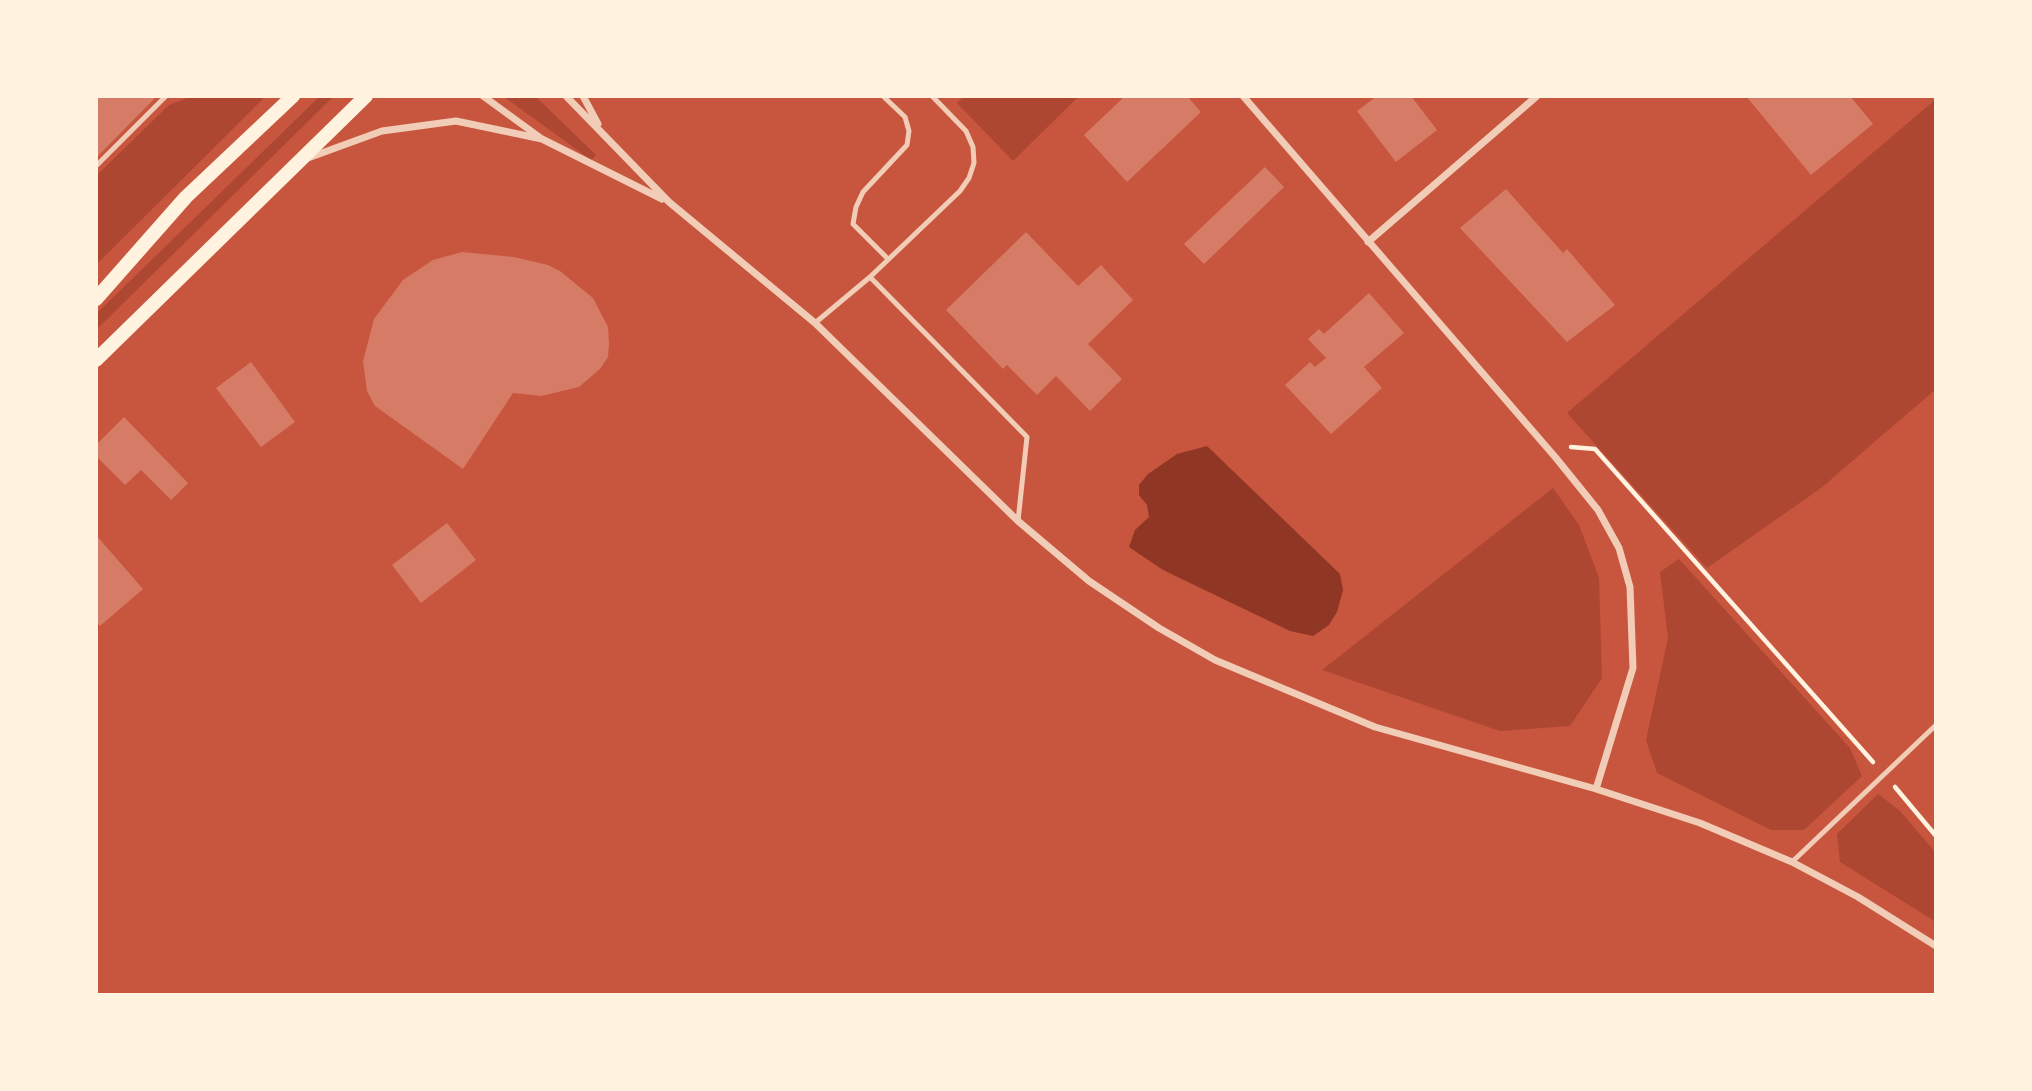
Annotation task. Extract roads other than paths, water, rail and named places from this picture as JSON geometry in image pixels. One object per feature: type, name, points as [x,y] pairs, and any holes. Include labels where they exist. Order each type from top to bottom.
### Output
[{"type":"main road","points":[[96,299],[186,197],[293,96]]},
{"type":"main road","points":[[96,360],[366,96]]},
{"type":"street","points":[[482,96],[542,139],[669,202]]},
{"type":"street","points":[[566,96],[669,202],[815,323],[1018,521],[1089,581],[1159,628],[1215,660],[1375,727],[1596,789],[1700,823],[1792,862],[1858,897],[1936,946]]},
{"type":"street","points":[[583,96],[601,131]]},
{"type":"street","points":[[1243,96],[1556,458],[1598,510],[1619,548],[1630,587],[1633,668],[1596,789]]},
{"type":"street","points":[[1368,242],[1537,96]]},
{"type":"street","points":[[300,161],[382,131],[456,121],[542,139]]},
{"type":"lane","points":[[96,166],[166,96]]},
{"type":"lane","points":[[883,96],[905,117],[909,131],[907,145],[863,192],[856,207],[853,224],[888,259]]},
{"type":"lane","points":[[815,323],[870,277],[960,191],[974,163],[973,146],[966,131],[932,96]]},
{"type":"lane","points":[[870,277],[1027,438],[1018,521]]},
{"type":"lane","points":[[1792,862],[1936,725]]}]
